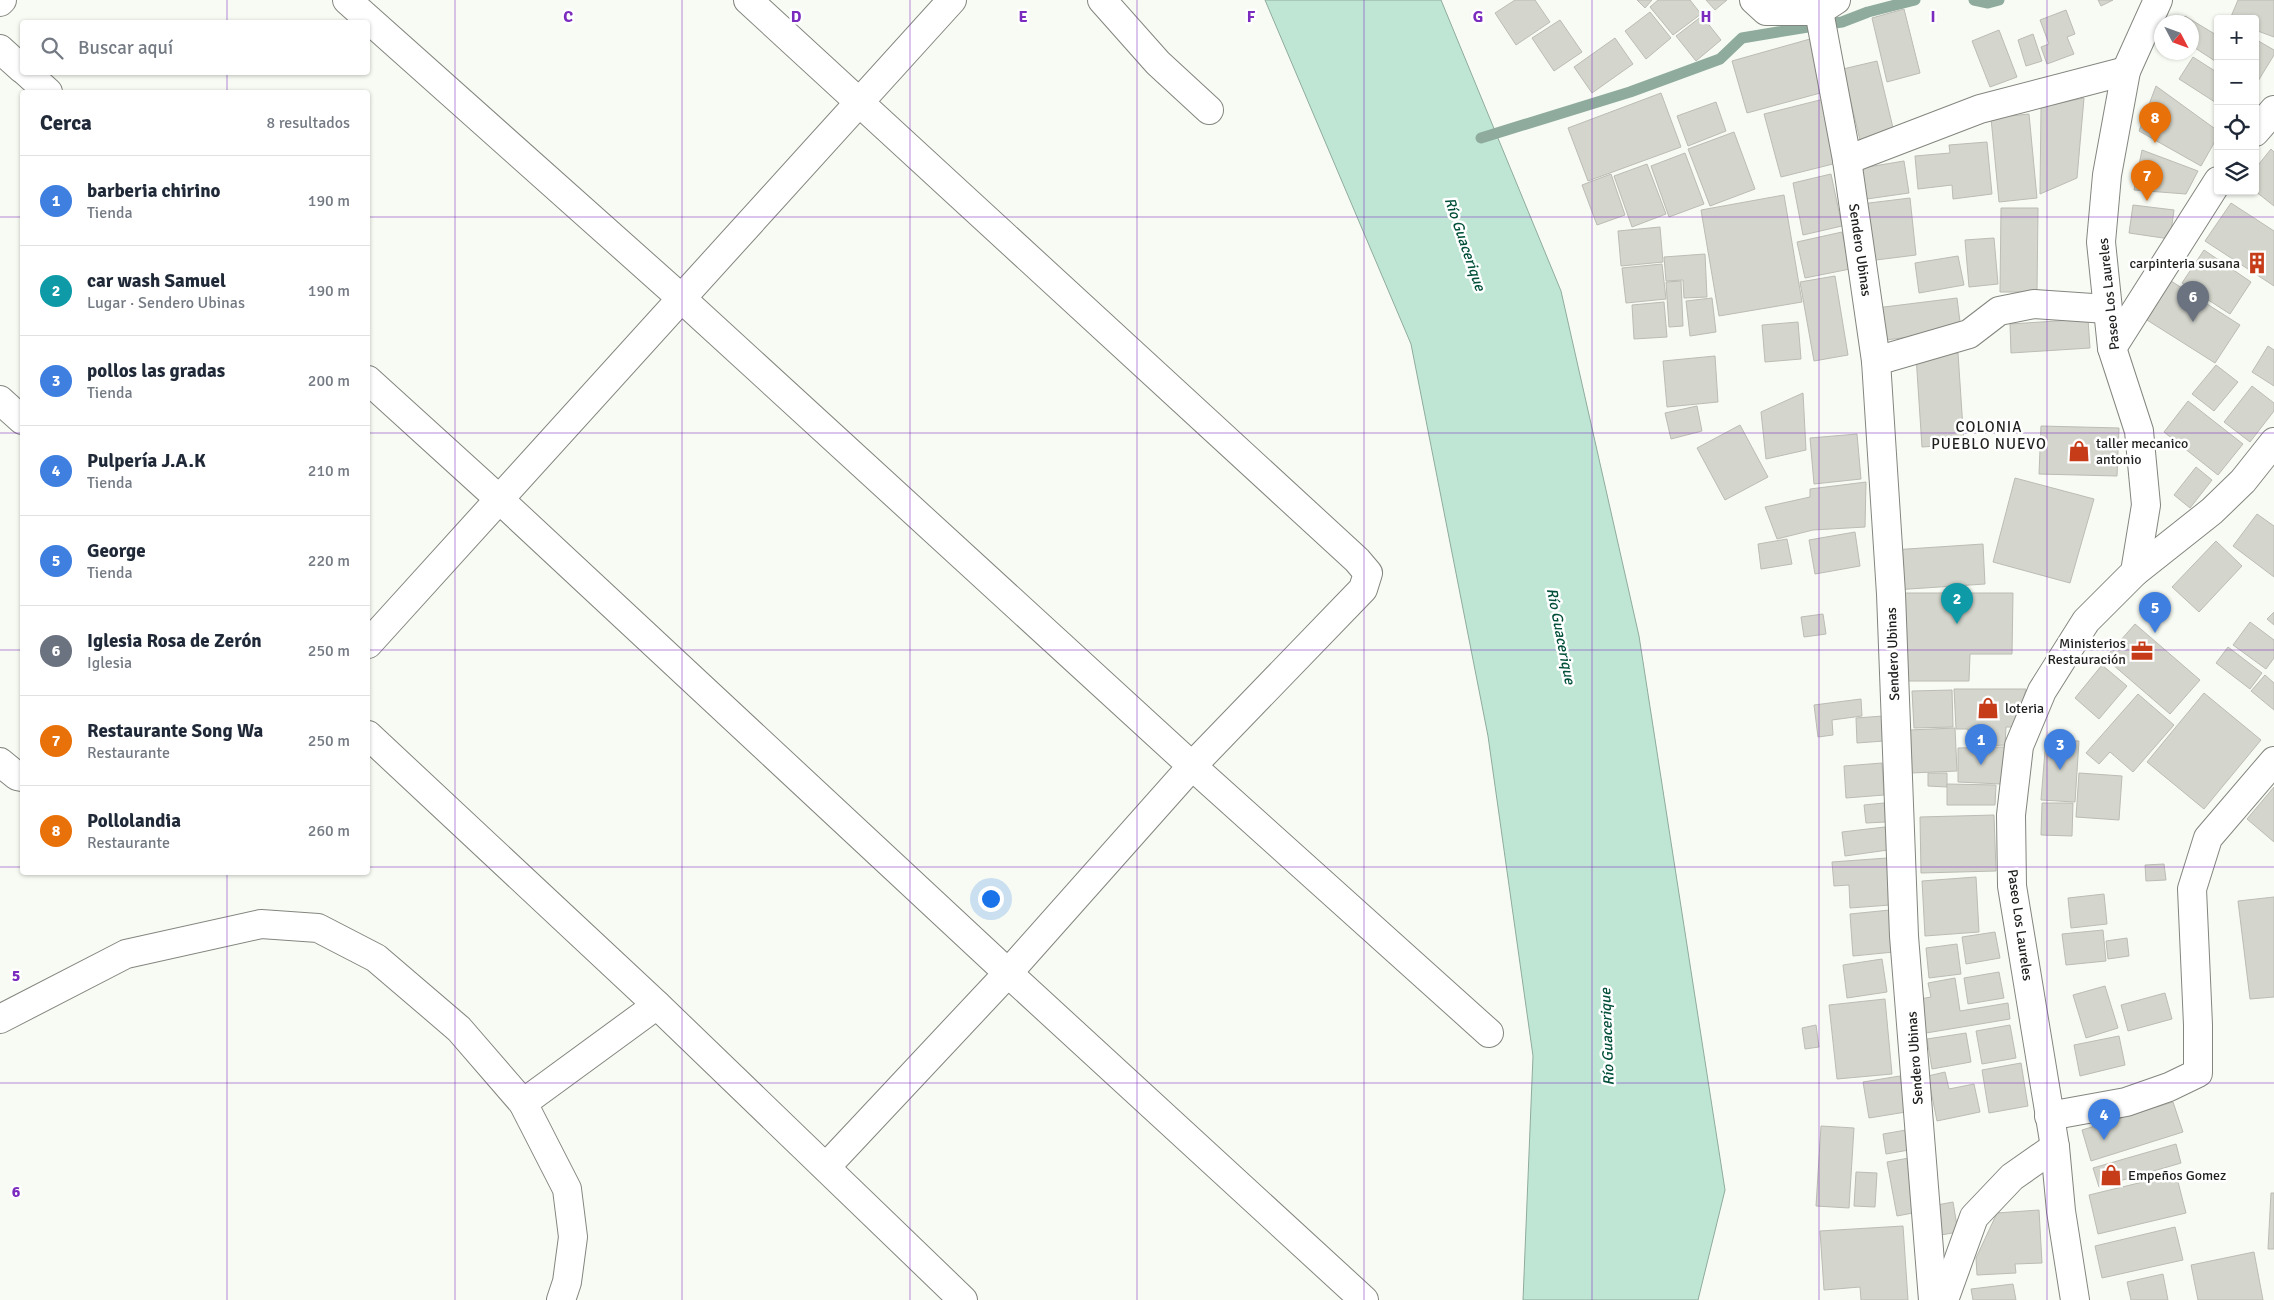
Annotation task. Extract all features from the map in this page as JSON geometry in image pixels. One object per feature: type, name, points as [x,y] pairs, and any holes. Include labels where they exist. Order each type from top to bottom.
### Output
[{"type":"street","points":[[347,0],[369,20]]},
{"type":"street","points":[[748,0],[1350,554],[1368,573],[1364,589],[1192,766],[1008,973],[826,1167]]},
{"type":"street","points":[[370,642],[952,0]]},
{"type":"street","points":[[1102,0],[1158,63],[1209,110]]},
{"type":"street","points":[[1754,0],[1766,11],[1828,6]]},
{"type":"street","name":"Paseo Los Laureles","points":[[2075,1300],[2061,1211],[2055,1147],[2012,886],[2011,815],[2019,746],[2042,691],[2086,621],[2135,572],[2146,505],[2139,431],[2112,348],[2101,242],[2107,175],[2126,71],[2158,0]]},
{"type":"street","name":"Sendero Ubinas","points":[[1828,6],[1847,160],[1876,361],[1889,557],[1904,936],[1932,1300]]},
{"type":"street","points":[[370,20],[682,298],[1192,766],[1489,1033]]},
{"type":"street","points":[[0,49],[20,67]]},
{"type":"street","points":[[1847,160],[1980,108],[2126,71]]},
{"type":"street","points":[[29,75],[46,90]]},
{"type":"street","points":[[2259,127],[2274,110]]},
{"type":"street","points":[[2112,348],[2148,288],[2214,187]]},
{"type":"street","points":[[1876,361],[1969,334],[1999,312],[2034,304],[2107,309]]},
{"type":"street","points":[[370,382],[1364,1300]]},
{"type":"street","points":[[0,400],[20,418]]},
{"type":"street","points":[[2135,572],[2212,511],[2244,481],[2274,442]]},
{"type":"street","points":[[370,737],[657,1005],[963,1300]]},
{"type":"street","points":[[2049,1116],[2126,1102],[2169,1087],[2198,1073],[2198,1025],[2192,889],[2208,838],[2274,761]]},
{"type":"street","points":[[0,762],[20,777]]},
{"type":"street","points":[[0,1019],[126,954],[261,924],[318,928],[376,958],[459,1029],[523,1104],[567,1188],[573,1237],[567,1282],[561,1300]]},
{"type":"street","points":[[523,1104],[657,1005]]},
{"type":"street","points":[[1944,1300],[1974,1217],[2012,1177],[2055,1147]]},
{"type":"water","name":"Río Guacerique","points":[[1265,0],[1441,0],[1561,291],[1639,636],[1725,1190],[1698,1300],[1523,1300],[1533,1056],[1488,736],[1411,344]]},
{"type":"building","points":[[1515,0],[1535,0],[1550,22],[1516,45],[1495,13]]},
{"type":"building","points":[[1637,0],[1652,0],[1645,8]]},
{"type":"building","points":[[1658,0],[1690,0],[1701,14],[1673,35],[1650,7]]},
{"type":"building","points":[[1706,0],[1727,0],[1715,10]]},
{"type":"building","points":[[2098,0],[2113,0],[2101,6]]},
{"type":"building","points":[[2238,0],[2274,0],[2274,37],[2259,31],[2259,15],[2232,15]]},
{"type":"building","points":[[1904,9],[1920,73],[1887,82],[1872,18]]},
{"type":"building","points":[[2066,10],[2075,34],[2067,37],[2074,54],[2047,64],[2041,47],[2049,44],[2040,20]]},
{"type":"building","points":[[1650,12],[1671,38],[1646,59],[1625,31]]},
{"type":"building","points":[[1702,16],[1721,40],[1696,61],[1676,36]]},
{"type":"building","points":[[1560,20],[1582,52],[1554,71],[1532,38]]},
{"type":"building","points":[[2199,24],[2214,34],[2214,60],[2199,51]]},
{"type":"building","points":[[1999,30],[2017,77],[1990,87],[1972,41]]},
{"type":"building","points":[[2033,34],[2042,61],[2026,66],[2018,40]]},
{"type":"building","points":[[1615,38],[1633,64],[1592,93],[1574,67]]},
{"type":"building","points":[[1810,39],[1824,92],[1747,113],[1732,61]]},
{"type":"building","points":[[2259,41],[2274,50],[2274,55],[2259,79]]},
{"type":"building","points":[[2191,60],[2198,60],[2214,70],[2214,101],[2179,79]]},
{"type":"building","points":[[1877,61],[1894,132],[1860,140],[1843,69]]},
{"type":"building","points":[[2156,86],[2214,128],[2214,143],[2201,166],[2139,131]]},
{"type":"building","points":[[1661,93],[1681,147],[1588,181],[1568,128]]},
{"type":"building","points":[[2084,98],[2077,178],[2040,194],[2041,107]]},
{"type":"building","points":[[1824,99],[1841,162],[1781,177],[1764,114]]},
{"type":"building","points":[[1716,102],[1726,131],[1688,146],[1677,116]]},
{"type":"building","points":[[2029,114],[2037,198],[1999,202],[1991,118]]},
{"type":"building","points":[[1734,132],[1755,189],[1710,206],[1688,149]]},
{"type":"building","points":[[1987,142],[1992,194],[1953,199],[1952,185],[1918,189],[1915,156],[1950,153],[1949,145]]},
{"type":"building","points":[[2271,149],[2274,152],[2274,206],[2259,194],[2259,164]]},
{"type":"building","points":[[2142,150],[2198,171],[2186,194],[2134,190]]},
{"type":"building","points":[[1685,153],[1704,204],[1669,217],[1651,166]]},
{"type":"building","points":[[1904,161],[1909,193],[1867,199],[1862,168]]},
{"type":"building","points":[[1647,164],[1666,214],[1632,227],[1614,176]]},
{"type":"building","points":[[1611,174],[1625,215],[1597,225],[1582,185]]},
{"type":"building","points":[[1831,174],[1842,226],[1803,235],[1793,183]]},
{"type":"building","points":[[1784,195],[1802,302],[1719,316],[1701,210]]},
{"type":"building","points":[[1910,198],[1916,255],[1868,261],[1861,204]]},
{"type":"building","name":"carpinteria susana","points":[[2231,203],[2274,231],[2274,286],[2205,241]]},
{"type":"building","points":[[2133,205],[2174,210],[2170,239],[2129,233]]},
{"type":"building","points":[[2001,208],[2038,208],[2037,292],[2000,292]]},
{"type":"building","points":[[1660,227],[1663,262],[1621,266],[1618,231]]},
{"type":"building","points":[[1842,232],[1850,269],[1805,278],[1797,242]]},
{"type":"building","points":[[1994,238],[1998,284],[1969,287],[1965,240]]},
{"type":"building","points":[[2204,250],[2251,282],[2230,314],[2182,283]]},
{"type":"building","points":[[1705,254],[1707,297],[1684,298],[1683,280],[1666,281],[1664,257]]},
{"type":"building","points":[[1958,256],[1964,285],[1919,293],[1915,263]]},
{"type":"building","points":[[1662,264],[1666,299],[1626,303],[1622,268]]},
{"type":"building","points":[[1835,276],[1848,355],[1814,361],[1800,282]]},
{"type":"building","points":[[1681,281],[1683,326],[1669,327],[1666,282]]},
{"type":"building","points":[[2171,281],[2240,325],[2215,363],[2147,320]]},
{"type":"building","points":[[1712,298],[1716,332],[1690,336],[1686,301]]},
{"type":"building","points":[[1957,298],[1961,330],[1879,341],[1876,308]]},
{"type":"building","points":[[1664,302],[1667,337],[1634,339],[1632,305]]},
{"type":"building","points":[[2088,319],[2090,348],[2011,353],[2010,324]]},
{"type":"building","points":[[1798,322],[1801,359],[1765,362],[1762,325]]},
{"type":"building","points":[[2268,346],[2274,350],[2274,386],[2252,372]]},
{"type":"building","points":[[1958,353],[1964,444],[1922,447],[1916,356]]},
{"type":"building","points":[[1715,356],[1718,402],[1667,407],[1663,361]]},
{"type":"building","points":[[2216,365],[2238,382],[2214,411],[2192,394]]},
{"type":"building","points":[[2252,386],[2274,403],[2274,411],[2250,442],[2224,422]]},
{"type":"building","points":[[1803,393],[1806,450],[1766,459],[1761,412]]},
{"type":"building","points":[[2188,401],[2243,444],[2218,475],[2164,432]]},
{"type":"building","points":[[1697,406],[1702,431],[1671,439],[1665,413]]},
{"type":"building","points":[[1740,425],[1768,477],[1725,500],[1697,448]]},
{"type":"building","name":"taller mecanico antonio","points":[[2041,426],[2119,428],[2117,476],[2039,474]]},
{"type":"building","points":[[1857,434],[1861,479],[1814,484],[1810,438]]},
{"type":"building","points":[[2196,467],[2212,480],[2190,508],[2174,495]]},
{"type":"building","points":[[2015,478],[2094,499],[2070,583],[1993,562]]},
{"type":"building","points":[[1866,482],[1865,527],[1813,530],[1777,539],[1765,507],[1810,497],[1810,489]]},
{"type":"building","points":[[2257,514],[2274,526],[2274,577],[2233,546]]},
{"type":"building","points":[[1855,532],[1860,566],[1815,574],[1809,540]]},
{"type":"building","points":[[1787,539],[1792,564],[1761,569],[1758,544]]},
{"type":"building","points":[[2216,541],[2242,566],[2199,612],[2172,587]]},
{"type":"building","points":[[1983,544],[1985,584],[1894,590],[1892,550]]},
{"type":"building","points":[[1903,593],[2013,593],[2012,654],[1970,654],[1969,681],[1902,681]]},
{"type":"building","points":[[2274,612],[2274,625],[2267,619]]},
{"type":"building","points":[[1823,614],[1826,634],[1804,637],[1801,617]]},
{"type":"building","points":[[2250,622],[2274,640],[2274,658],[2266,669],[2233,645]]},
{"type":"building","points":[[2135,624],[2200,680],[2170,714],[2105,658]]},
{"type":"building","points":[[2228,647],[2262,673],[2250,689],[2216,663]]},
{"type":"building","points":[[2102,665],[2127,686],[2099,719],[2075,698]]},
{"type":"building","points":[[2265,675],[2274,683],[2274,710],[2251,691]]},
{"type":"building","name":"loteria","points":[[1954,689],[2026,689],[2015,727],[2006,727],[2005,745],[1968,747],[1968,729],[1956,729]]},
{"type":"building","points":[[1952,690],[1953,727],[1914,728],[1912,691]]},
{"type":"building","points":[[2204,693],[2261,740],[2204,809],[2147,762]]},
{"type":"building","points":[[2138,694],[2174,725],[2133,772],[2110,752],[2099,764],[2086,753]]},
{"type":"building","points":[[1861,699],[1862,716],[1832,720],[1833,735],[1818,737],[1814,705]]},
{"type":"building","points":[[1883,716],[1884,741],[1857,743],[1856,718]]},
{"type":"building","points":[[1955,728],[1957,771],[1911,773],[1909,730]]},
{"type":"building","points":[[2046,739],[2079,741],[2075,802],[2041,800]]},
{"type":"building","points":[[2005,747],[2001,784],[1958,782],[1958,748]]},
{"type":"building","points":[[1882,763],[1884,795],[1846,798],[1844,766]]},
{"type":"building","points":[[1928,773],[1947,773],[1947,787],[1928,786]]},
{"type":"building","points":[[2079,773],[2122,776],[2119,820],[2076,817]]},
{"type":"building","points":[[1947,784],[1996,785],[1995,805],[1947,805]]},
{"type":"building","points":[[2274,787],[2274,842],[2247,819]]},
{"type":"building","points":[[1884,803],[1886,822],[1866,823],[1864,805]]},
{"type":"building","points":[[2042,803],[2073,803],[2072,836],[2041,835]]},
{"type":"building","points":[[1994,815],[1996,871],[1921,873],[1920,817]]},
{"type":"building","points":[[1885,827],[1888,850],[1845,856],[1842,832]]},
{"type":"building","points":[[1887,858],[1890,905],[1850,908],[1849,885],[1834,886],[1832,862]]},
{"type":"building","points":[[2164,864],[2166,880],[2146,881],[2145,865]]},
{"type":"building","points":[[1976,877],[1979,932],[1925,936],[1922,881]]},
{"type":"building","points":[[2104,894],[2107,924],[2071,928],[2068,898]]},
{"type":"building","points":[[2274,897],[2274,997],[2250,999],[2238,901]]},
{"type":"building","points":[[1890,910],[1894,952],[1853,956],[1850,914]]},
{"type":"building","points":[[2103,930],[2106,961],[2066,965],[2062,934]]},
{"type":"building","points":[[1995,932],[2000,958],[1966,964],[1962,937]]},
{"type":"building","points":[[2127,938],[2129,956],[2108,959],[2106,941]]},
{"type":"building","points":[[1957,944],[1961,974],[1929,978],[1926,948]]},
{"type":"building","points":[[1882,959],[1887,992],[1847,998],[1843,965]]},
{"type":"building","points":[[1999,972],[2004,998],[1968,1004],[1964,978]]},
{"type":"building","points":[[1955,978],[1960,1011],[2008,1003],[2010,1019],[1926,1033],[1920,999],[1931,997],[1928,983]]},
{"type":"building","points":[[2105,986],[2118,1028],[2086,1038],[2073,995]]},
{"type":"building","points":[[2165,993],[2172,1019],[2128,1031],[2121,1005]]},
{"type":"building","points":[[1885,999],[1892,1074],[1837,1079],[1829,1005]]},
{"type":"building","points":[[1816,1025],[1819,1047],[1805,1049],[1802,1028]]},
{"type":"building","points":[[2010,1025],[2016,1058],[1982,1064],[1976,1031]]},
{"type":"building","points":[[1966,1033],[1971,1062],[1932,1069],[1927,1039]]},
{"type":"building","points":[[2119,1036],[2125,1065],[2080,1076],[2074,1045]]},
{"type":"building","points":[[2021,1063],[2028,1106],[1989,1113],[1982,1070]]},
{"type":"building","points":[[1945,1072],[1949,1089],[1974,1084],[1980,1112],[1937,1121],[1928,1076]]},
{"type":"building","points":[[1900,1076],[1906,1112],[1869,1118],[1863,1082]]},
{"type":"building","points":[[2173,1102],[2183,1132],[2091,1161],[2082,1130]]},
{"type":"building","points":[[1821,1126],[1854,1128],[1849,1208],[1816,1206]]},
{"type":"building","points":[[1906,1130],[1909,1150],[1886,1154],[1883,1134]]},
{"type":"building","points":[[2176,1144],[2181,1163],[2099,1187],[2093,1168]]},
{"type":"building","points":[[1909,1158],[1918,1212],[1897,1216],[1887,1162]]},
{"type":"building","points":[[1856,1172],[1877,1173],[1875,1207],[1854,1206]]},
{"type":"building","points":[[2176,1174],[2186,1213],[2098,1234],[2089,1195]]},
{"type":"building","points":[[2271,1193],[2274,1193],[2274,1249],[2268,1249]]},
{"type":"building","points":[[1953,1202],[1958,1232],[1941,1235],[1937,1205]]},
{"type":"building","points":[[2039,1210],[2042,1263],[2015,1264],[2016,1273],[1977,1275],[1976,1258],[1997,1213]]},
{"type":"building","points":[[1903,1226],[1908,1300],[1861,1300],[1860,1287],[1824,1290],[1820,1231]]},
{"type":"building","points":[[2175,1227],[2183,1260],[2102,1278],[2095,1246]]},
{"type":"building","points":[[2254,1252],[2263,1300],[2198,1300],[2191,1265]]},
{"type":"building","points":[[2163,1274],[2168,1300],[2131,1300],[2127,1282]]},
{"type":"building","points":[[2013,1284],[2016,1300],[1973,1300],[1971,1289]]},
{"type":"waterway","points":[[1828,24],[1842,22],[1868,12],[1915,0]]},
{"type":"waterway","points":[[1974,0],[1988,3],[1999,0]]},
{"type":"waterway","points":[[1481,138],[1630,92],[1720,59],[1742,38],[1814,26]]},
{"type":"place","name":"Pollolandia","points":[[2155,143]]},
{"type":"place","name":"Restaurante Song Wa","points":[[2147,201]]},
{"type":"place","name":"carpinteria susana","points":[[2257,263]]},
{"type":"place","name":"Iglesia Rosa de Zerón","points":[[2193,322]]},
{"type":"place","name":"taller mecanico antonio","points":[[2079,451]]},
{"type":"place","name":"car wash Samuel","points":[[1957,624]]},
{"type":"place","name":"George","points":[[2155,633]]},
{"type":"place","name":"Ministerios Restauración","points":[[2142,651]]},
{"type":"place","name":"loteria","points":[[1988,708]]},
{"type":"place","name":"barberia chirino","points":[[1981,765]]},
{"type":"place","name":"pollos las gradas","points":[[2060,770]]},
{"type":"place","name":"Pulpería J.A.K","points":[[2104,1140]]},
{"type":"place","name":"Empeños Gomez","points":[[2111,1175]]},
{"type":"district","name":"COLONIA PUEBLO NUEVO","points":[[1989,436]]}]
